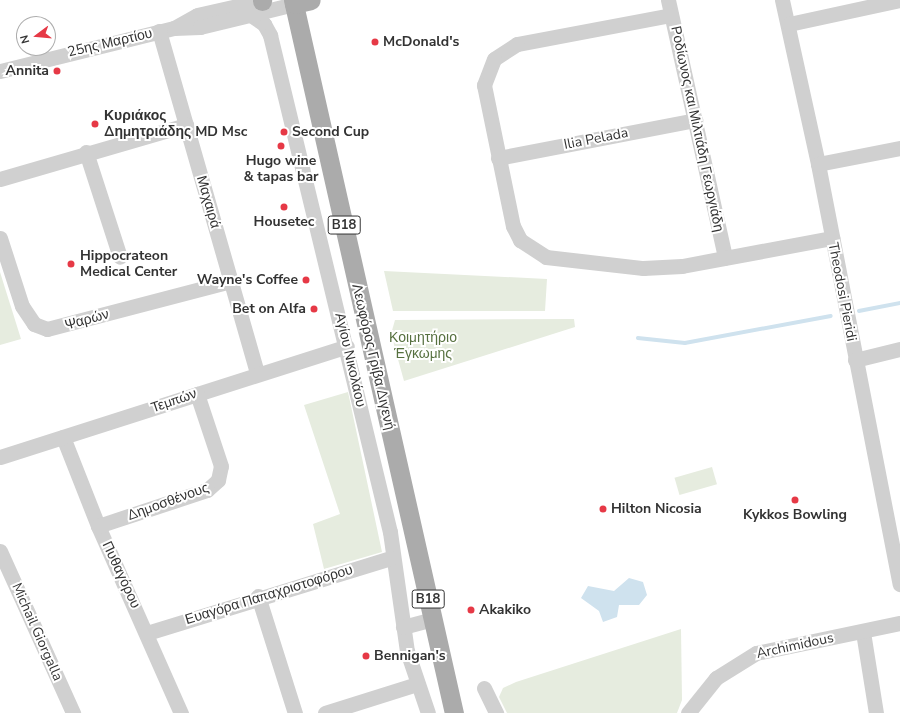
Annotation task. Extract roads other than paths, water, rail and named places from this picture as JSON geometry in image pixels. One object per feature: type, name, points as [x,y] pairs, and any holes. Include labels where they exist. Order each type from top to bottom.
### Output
[{"type":"main road","name":"Λεωφόρος Γρίβα Διγενή","points":[[302,1],[454,713]]},
{"type":"main road","name":"Λεωφόρος Γρίβα Διγενή","points":[[302,1],[464,713]]},
{"type":"street","name":"Ροδίωνος και Μιλτιάδη Γεωργιάδη","points":[[668,0],[725,258]]},
{"type":"street","name":"Theodosi Pieridi","points":[[782,0],[789,24],[818,164],[855,360],[900,584]]},
{"type":"street","points":[[789,24],[882,2],[900,0]]},
{"type":"street","name":"25ης Μαρτίου","points":[[0,71],[174,28],[197,15],[256,3],[302,1]]},
{"type":"street","name":"Αγίου Νικολάου","points":[[256,3],[270,35],[347,346],[390,532],[391,558],[403,627],[417,684],[428,713]]},
{"type":"street","points":[[671,15],[504,50],[486,71],[484,85],[513,226],[532,251],[546,257],[643,268],[725,258],[832,238]]},
{"type":"street","name":"Μαχαιρά","points":[[159,32],[257,373]]},
{"type":"street","name":"Ilia Pelada","points":[[498,158],[695,120]]},
{"type":"street","points":[[0,178],[86,152],[186,125]]},
{"type":"street","points":[[818,164],[900,148]]},
{"type":"street","points":[[86,152],[120,257]]},
{"type":"street","name":"Ψαρών","points":[[0,238],[22,306],[34,324],[47,329],[231,281]]},
{"type":"street","name":"Τεμπών","points":[[0,457],[197,394],[257,373],[347,346]]},
{"type":"street","points":[[855,360],[900,349]]},
{"type":"street","name":"Δημοσθένους","points":[[98,526],[207,490],[218,480],[221,466],[197,394]]},
{"type":"street","name":"Πυθαγόρου","points":[[63,437],[98,526],[147,633],[181,713]]},
{"type":"street","name":"Michail Giorgalla","points":[[0,551],[73,713]]},
{"type":"street","name":"Ευαγόρα Παπαχριστοφόρου","points":[[147,633],[258,596],[391,558]]},
{"type":"street","points":[[258,596],[295,713]]},
{"type":"street","points":[[403,627],[433,619]]},
{"type":"street","name":"Archimidous","points":[[688,713],[704,689],[743,658],[771,649],[863,632],[900,623]]},
{"type":"street","points":[[863,632],[876,713]]},
{"type":"street","points":[[325,713],[417,684]]},
{"type":"street","points":[[484,688],[496,713]]},
{"type":"water","points":[[629,578],[643,582],[647,595],[639,605],[619,605],[617,617],[603,622],[599,611],[581,598],[588,586],[614,591]]},
{"type":"waterway","points":[[859,311],[900,303]]},
{"type":"waterway","points":[[638,338],[685,343],[831,316]]},
{"type":"place","name":"McDonald's","points":[[375,42]]},
{"type":"place","name":"Annita","points":[[57,71]]},
{"type":"place","name":"Κυριάκος Δημητριάδης MD Msc","points":[[95,124]]},
{"type":"place","name":"Second Cup","points":[[284,132]]},
{"type":"place","name":"Hugo wine & tapas bar","points":[[281,146]]},
{"type":"place","name":"Housetec","points":[[284,207]]},
{"type":"place","name":"Hippocrateon Medical Center","points":[[71,264]]},
{"type":"place","name":"Wayne's Coffee","points":[[306,280]]},
{"type":"place","name":"Bet on Alfa","points":[[314,309]]},
{"type":"place","name":"Kykkos Bowling","points":[[795,500]]},
{"type":"place","name":"Hilton Nicosia","points":[[603,509]]},
{"type":"place","name":"Akakiko","points":[[471,610]]},
{"type":"place","name":"Bennigan's","points":[[366,656]]},
{"type":"park label","name":"Κοιμητήριο Έγκωμης","points":[[423,346]]}]
